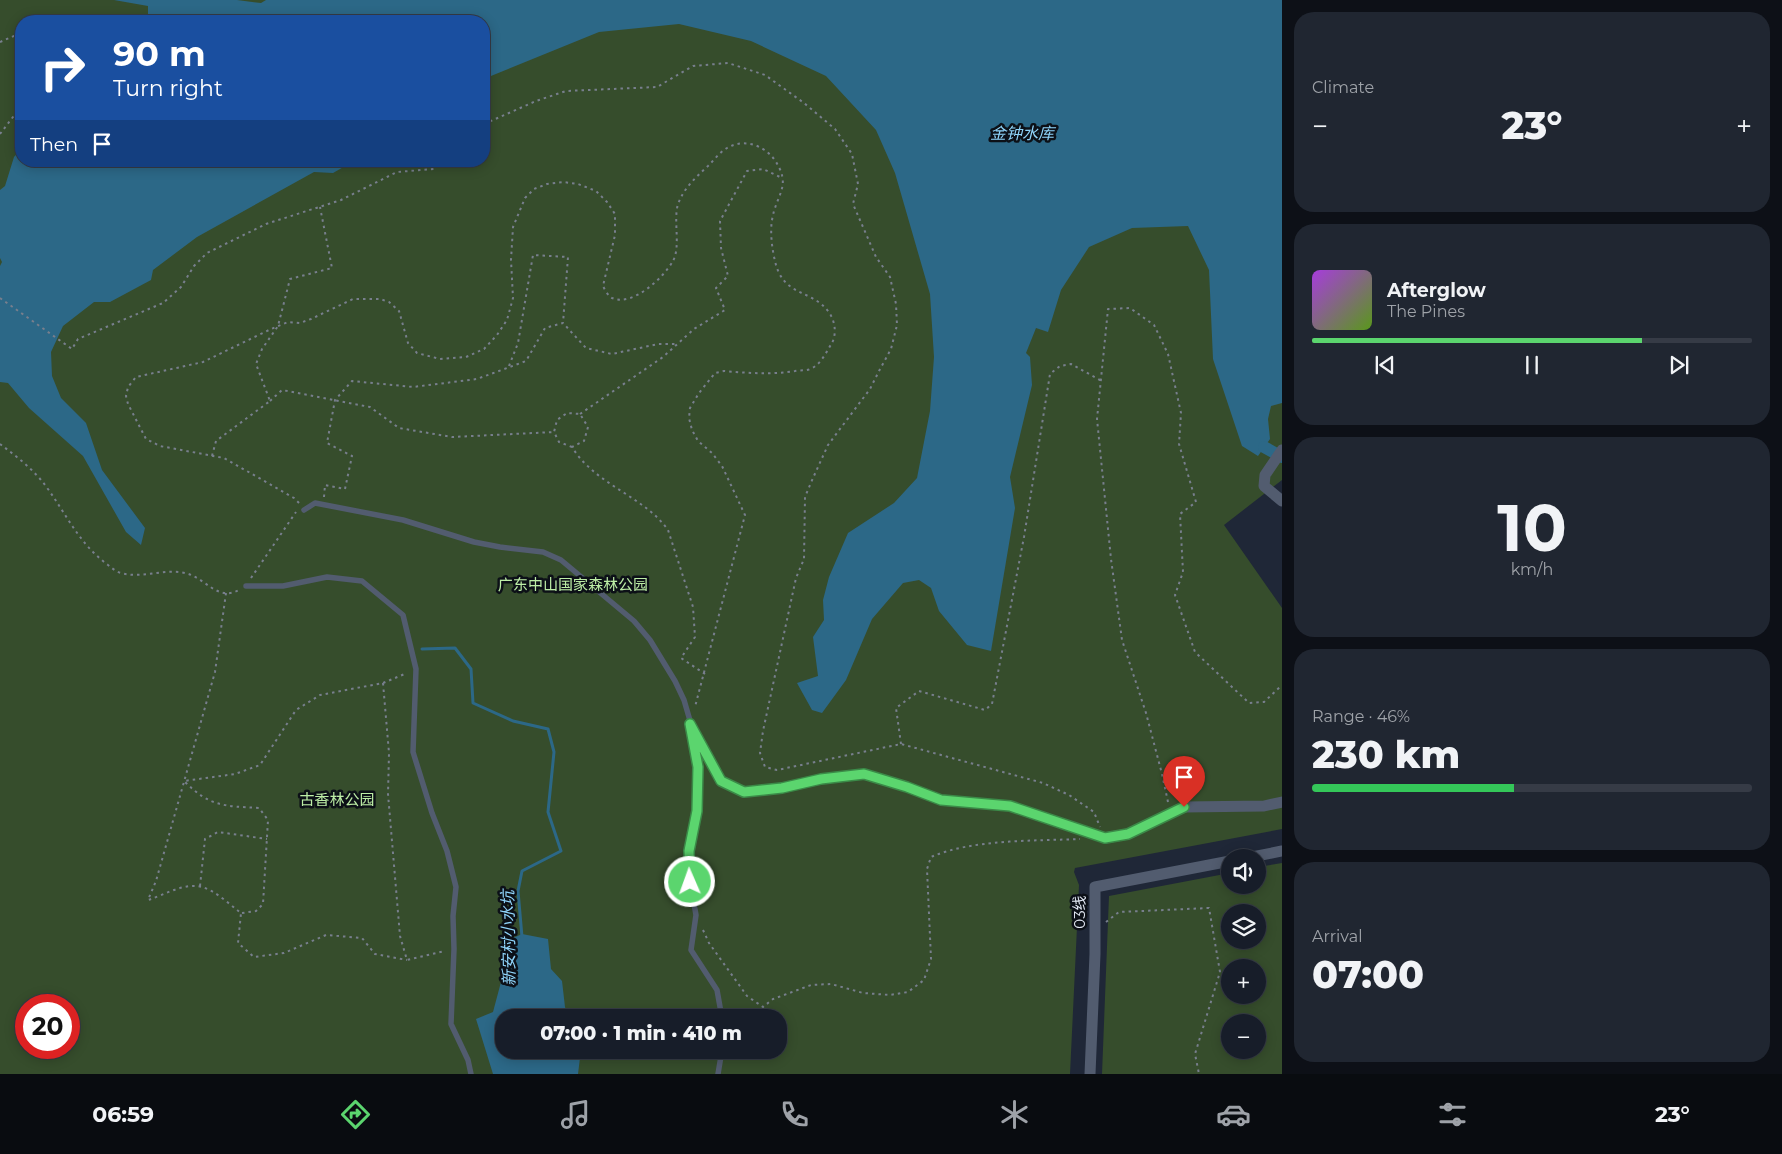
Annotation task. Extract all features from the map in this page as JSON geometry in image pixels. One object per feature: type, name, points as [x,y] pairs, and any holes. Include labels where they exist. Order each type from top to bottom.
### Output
[{"type":"street","points":[[1282,450],[1265,475],[1264,486],[1282,501]]},
{"type":"street","points":[[1105,838],[1128,834],[1184,807],[1264,806],[1282,802]]},
{"type":"street","points":[[1266,854],[1282,851]]},
{"type":"street","name":"03线","points":[[1090,1074],[1095,886],[1221,863]]},
{"type":"lane","points":[[304,510],[315,503],[396,518],[474,542],[543,552],[561,560],[634,621],[650,640],[675,681],[684,700],[690,724],[698,767],[697,811],[689,851],[690,882],[696,915],[691,950],[717,990],[720,1009]]},
{"type":"lane","points":[[246,586],[283,586],[327,577],[362,581],[403,615],[416,669],[413,752],[432,813],[447,851],[456,887],[451,1024],[468,1060],[471,1074]]},
{"type":"lane","points":[[690,724],[721,781],[744,792],[782,788],[821,779],[864,774],[941,800],[1010,806],[1105,838]]},
{"type":"lane","points":[[718,1074],[720,1059]]},
{"type":"path","points":[[0,42],[15,36]]},
{"type":"path","points":[[490,121],[536,101],[566,91],[657,87],[693,66],[728,63],[765,75],[804,103],[835,129],[852,154],[858,184],[854,204],[876,257],[890,277],[896,304],[897,325],[891,349],[870,389],[828,444],[805,497],[804,559],[796,578],[763,731],[760,753],[765,767],[777,770],[901,744],[1043,783],[1069,795],[1094,812],[1105,838]]},
{"type":"path","points":[[0,134],[15,114]]},
{"type":"path","points":[[304,510],[294,498],[224,458],[160,446],[146,439],[128,404],[126,396],[128,387],[136,377],[203,362],[278,326],[288,322],[300,323],[353,299],[380,299],[389,302],[400,312],[408,344],[417,353],[440,359],[466,357],[484,349],[507,320],[513,298],[511,260],[513,227],[525,198],[534,189],[547,184],[563,182],[578,184],[596,191],[607,202],[615,214],[615,235],[603,286],[613,298],[624,299],[641,294],[674,259],[677,207],[683,192],[690,182],[727,148],[738,144],[758,145],[773,158],[780,168],[783,178],[782,194],[772,220],[774,260],[778,274],[786,284],[828,311],[835,328],[834,339],[822,359],[811,369],[780,374],[724,371],[715,373],[690,408],[689,418],[692,430],[698,441],[712,452],[722,466],[745,515],[705,674],[690,724]]},
{"type":"path","points":[[0,298],[72,349],[78,339],[163,303],[181,287],[194,266],[207,253],[266,224],[341,200],[397,172],[434,169],[436,167]]},
{"type":"path","points":[[705,674],[681,658],[695,637],[693,607],[668,530],[660,520],[603,480],[579,458],[572,447],[559,442],[554,432],[556,420],[567,412],[580,414],[663,357],[694,329],[724,310],[716,288],[728,276],[721,248],[720,221],[747,170],[762,169],[783,178]]},
{"type":"path","points":[[270,400],[256,364],[262,349],[278,326],[290,280],[332,268],[320,207]]},
{"type":"path","points":[[509,367],[518,343],[533,255],[568,257],[563,323],[586,348],[612,354],[658,344],[676,344]]},
{"type":"path","points":[[1170,813],[1146,713],[1122,640],[1111,559],[1097,419],[1108,310],[1130,308],[1154,325],[1168,354],[1182,413],[1179,444],[1196,502],[1180,514],[1183,572],[1175,595],[1196,652],[1249,704],[1264,702],[1282,686]]},
{"type":"path","points":[[323,505],[325,485],[345,489],[352,456],[327,443],[335,400],[352,381],[413,387],[477,379],[526,361],[545,328],[563,323]]},
{"type":"path","points":[[901,744],[896,708],[919,691],[985,710],[992,704],[1024,537],[1050,374],[1060,366],[1071,364],[1100,380]]},
{"type":"path","points":[[212,456],[216,441],[282,390],[370,407],[399,428],[452,437],[554,432]]},
{"type":"path","points":[[572,447],[584,441],[588,428],[580,414]]},
{"type":"path","points":[[0,444],[19,458],[44,484],[81,541],[119,573],[141,576],[173,571],[187,573],[218,593],[234,593],[246,586],[299,506],[304,510]]},
{"type":"path","points":[[184,780],[197,794],[222,806],[259,808],[268,820],[262,904],[256,911],[241,913],[212,892],[200,886],[182,888],[148,900],[156,881],[184,780],[215,672],[226,593]]},
{"type":"path","points":[[184,780],[235,774],[260,765],[296,710],[320,695],[383,683],[416,669]]},
{"type":"path","points":[[383,683],[389,753],[388,794],[399,926],[407,960]]},
{"type":"path","points":[[200,886],[206,839],[218,832],[266,839]]},
{"type":"path","points":[[696,915],[710,943],[748,996],[763,1007],[773,1000],[811,985],[831,984],[863,993],[890,995],[908,992],[924,980],[931,959],[927,869],[931,857],[946,850],[1008,842],[1086,839]]},
{"type":"path","points":[[1095,931],[1119,912],[1209,908],[1220,972],[1195,1054],[1199,1074]]},
{"type":"path","points":[[241,913],[238,943],[254,957],[284,953],[326,935],[362,938],[375,954],[407,960],[454,949]]},
{"type":"green space","name":"广东中山国家森林公园","points":[[0,0],[1282,0],[1282,480],[1224,525],[1282,608],[1282,829],[1075,868],[1074,872],[1079,885],[1070,1074],[0,1074]]},
{"type":"green space","points":[[1282,863],[1282,1074],[1102,1074],[1109,896],[1221,875],[1221,894],[1266,894],[1266,866]]},
{"type":"water","name":"金钟水库","points":[[114,0],[237,0],[261,3],[266,0],[1282,0],[1282,403],[1271,406],[1268,419],[1270,439],[1258,456],[1242,446],[1213,359],[1209,270],[1188,226],[1132,228],[1089,247],[1061,290],[1048,332],[1036,328],[1026,353],[1030,357],[1032,385],[1010,477],[1015,508],[991,651],[967,645],[939,611],[931,588],[919,580],[903,583],[872,619],[846,680],[822,713],[812,710],[797,683],[818,676],[813,637],[824,620],[823,600],[829,577],[848,533],[894,503],[917,478],[930,411],[934,357],[930,294],[895,173],[876,130],[826,76],[751,41],[679,24],[599,32],[490,76],[490,15],[148,15],[148,6]]},
{"type":"water","points":[[15,156],[15,167],[344,167],[333,173],[314,172],[197,237],[153,270],[151,280],[110,302],[94,302],[63,326],[51,352],[52,376],[61,398],[86,423],[102,470],[145,528],[141,545],[126,532],[83,456],[29,408],[8,383],[0,382],[0,266],[2,262],[0,258],[0,190],[5,186]]},
{"type":"water","points":[[522,934],[548,939],[551,969],[562,981],[566,1009],[495,1009],[495,1059],[580,1059],[578,1074],[493,1074],[476,1019],[493,1012],[505,967],[500,944]]},
{"type":"waterway","points":[[1264,447],[1282,457]]},
{"type":"waterway","name":"新安村小水坑","points":[[422,649],[455,648],[471,669],[473,703],[513,721],[548,729],[554,752],[548,812],[561,851],[522,871],[518,891],[522,937]]},
{"type":"route","points":[[690,882],[689,851],[697,811],[698,767],[690,724],[721,781],[744,792],[782,788],[821,779],[864,774],[941,800],[1010,806],[1105,838],[1128,834],[1184,807]]},
{"type":"park label","name":"古香林公园","points":[[337,800]]}]
